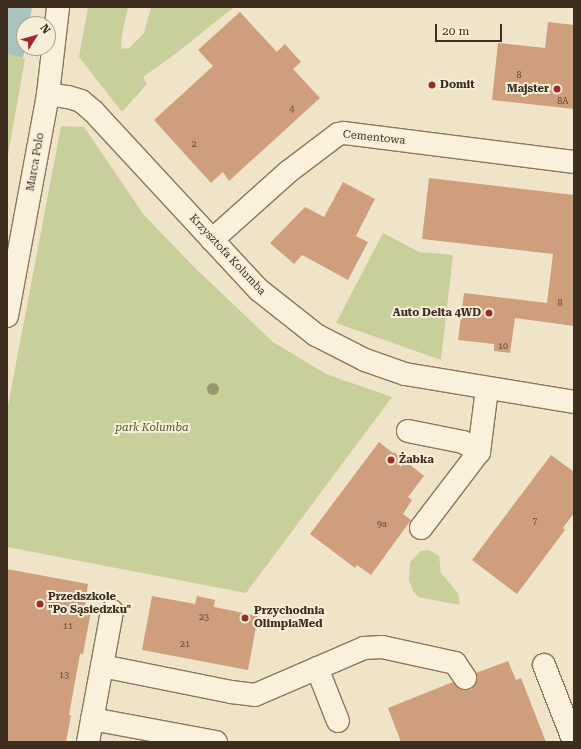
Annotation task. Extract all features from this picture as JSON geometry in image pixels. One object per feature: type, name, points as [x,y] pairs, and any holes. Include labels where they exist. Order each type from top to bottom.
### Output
[{"type":"street","name":"Marca Polo","points":[[7,316],[48,94],[58,7]]},
{"type":"street","name":"Krzysztofa Kolumba","points":[[48,94],[68,97],[81,101],[93,111],[259,290],[296,321],[339,348],[405,374],[488,389],[574,402]]},
{"type":"street","name":"Cementowa","points":[[212,240],[288,172],[338,134],[344,133],[574,162]]},
{"type":"street","points":[[421,528],[479,452],[488,389]]},
{"type":"street","points":[[408,431],[463,442],[479,452]]},
{"type":"street","points":[[88,742],[112,611]]},
{"type":"street","points":[[102,666],[231,692],[254,695],[364,648],[382,647],[455,663],[465,678]]},
{"type":"street","points":[[544,665],[574,742]]},
{"type":"street","points":[[318,668],[338,721]]},
{"type":"street","points":[[92,719],[216,742]]},
{"type":"green space","points":[[88,7],[128,7],[122,34],[121,49],[129,48],[144,33],[151,7],[234,7],[178,52],[143,77],[147,84],[122,112],[79,57]]},
{"type":"green space","points":[[7,54],[25,59],[7,161]]},
{"type":"green space","name":"park Kolumba","points":[[61,126],[84,127],[144,215],[195,268],[273,342],[326,374],[392,397],[246,593],[7,547],[7,411]]},
{"type":"green space","points":[[383,233],[419,252],[453,255],[441,360],[336,323]]},
{"type":"green space","points":[[429,550],[439,556],[441,573],[458,593],[460,605],[418,597],[413,591],[409,580],[410,562],[421,551]]},
{"type":"water","points":[[7,7],[32,7],[30,16],[16,16],[16,56],[23,56],[23,58],[7,54]]},
{"type":"building","points":[[240,12],[277,52],[285,44],[301,62],[293,69],[320,98],[229,181],[223,172],[211,183],[154,120],[213,66],[198,50]]},
{"type":"building","points":[[548,22],[574,25],[574,109],[492,100],[498,43],[545,48]]},
{"type":"building","points":[[429,178],[574,195],[574,326],[515,318],[510,353],[494,351],[494,344],[458,340],[464,293],[547,303],[553,254],[422,239]]},
{"type":"building","points":[[343,182],[375,199],[356,236],[368,242],[348,280],[302,255],[294,264],[270,243],[305,207],[324,217]]},
{"type":"building","points":[[379,442],[424,476],[408,497],[412,500],[403,514],[411,520],[371,575],[357,565],[355,568],[310,534]]},
{"type":"building","points":[[551,455],[574,472],[574,513],[563,528],[565,530],[517,594],[472,560]]},
{"type":"building","points":[[7,569],[88,584],[85,605],[92,606],[83,654],[80,654],[69,715],[71,715],[66,742],[7,742]]},
{"type":"building","points":[[152,596],[195,604],[197,596],[215,600],[214,607],[258,616],[248,670],[142,650]]},
{"type":"building","points":[[508,661],[516,680],[521,678],[546,742],[401,742],[388,708],[453,682],[460,689],[472,689],[476,683],[476,673]]},
{"type":"place","name":"Domit","points":[[432,85]]},
{"type":"place","name":"Majster","points":[[557,89]]},
{"type":"place","name":"Auto Delta 4WD","points":[[489,313]]},
{"type":"place","name":"Żabka","points":[[391,460]]},
{"type":"place","name":"Przedszkole \"Po Sąsiedzku\"","points":[[40,604]]},
{"type":"place","name":"Przychodnia OlimpiaMed","points":[[245,618]]}]
